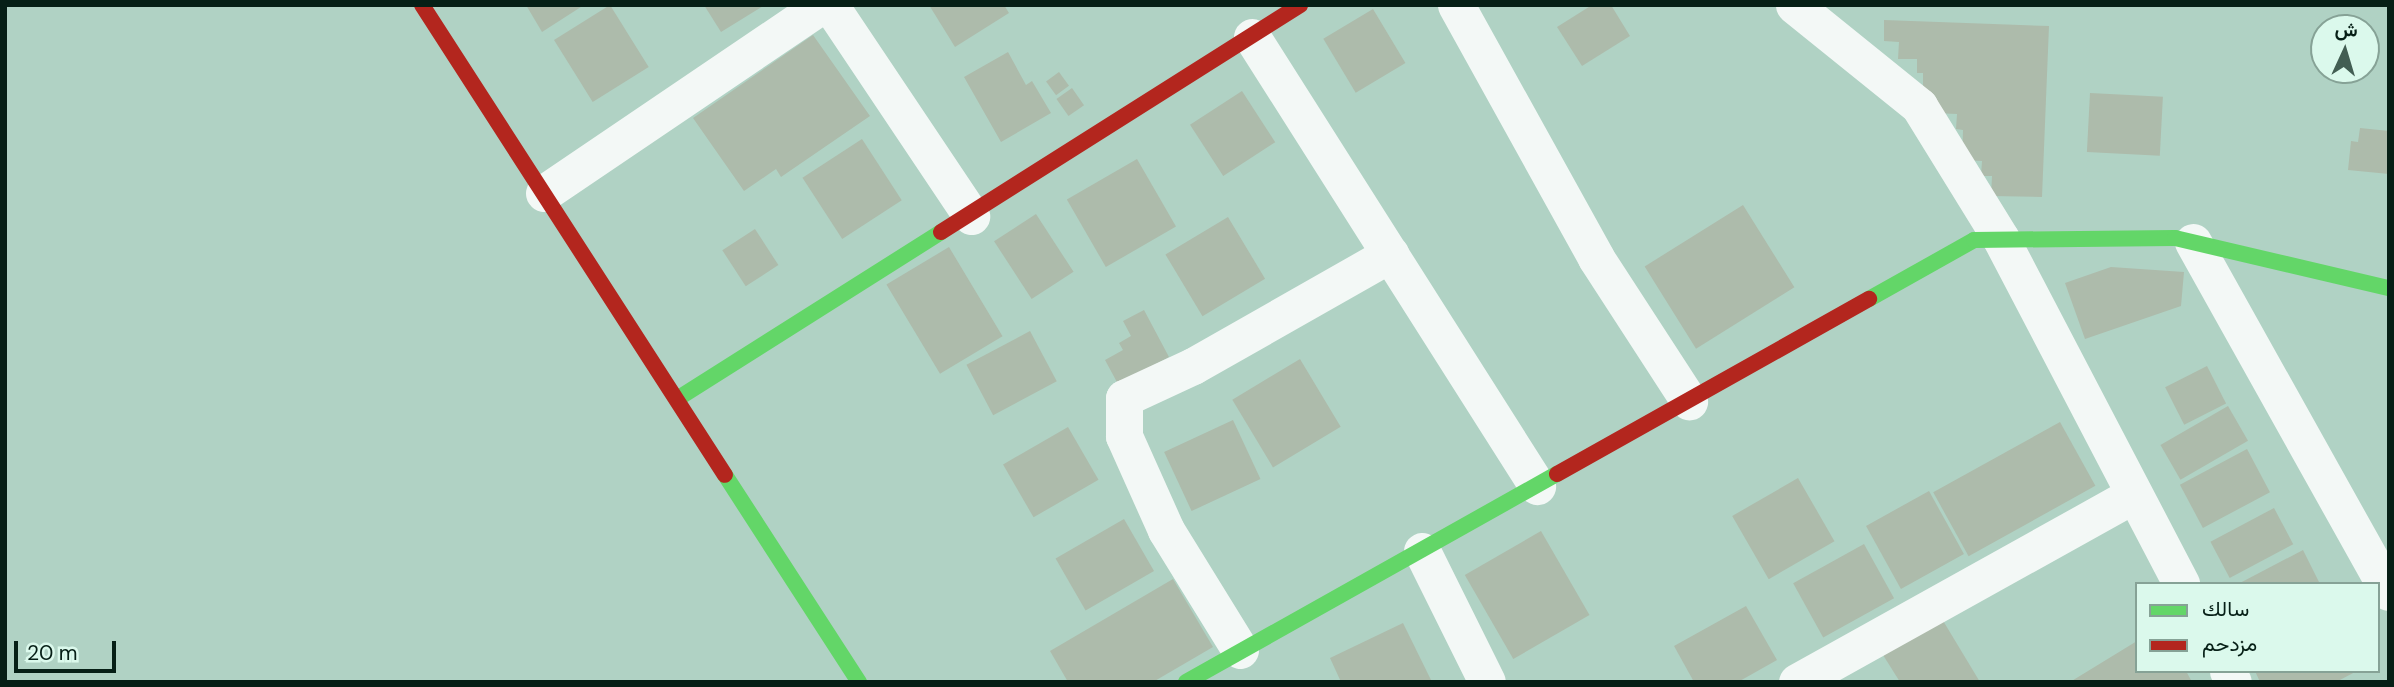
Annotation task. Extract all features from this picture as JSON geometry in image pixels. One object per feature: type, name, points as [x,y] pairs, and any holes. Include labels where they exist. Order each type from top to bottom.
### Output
[{"type":"street","points":[[422,5],[859,682]]},
{"type":"street","points":[[544,193],[822,5]]},
{"type":"street","points":[[830,5],[971,216]]},
{"type":"street","points":[[677,399],[971,216],[1300,5]]},
{"type":"street","points":[[1455,5],[1597,258],[1689,401]]},
{"type":"street","points":[[1794,5],[1919,106],[2001,239],[2180,582]]},
{"type":"street","points":[[1252,37],[1537,486]]},
{"type":"street","points":[[1186,682],[1973,240],[2175,238],[2389,288]]},
{"type":"street","points":[[2193,242],[2389,592]]},
{"type":"street","points":[[1240,650],[1166,530],[1124,436],[1124,398],[1193,366],[1390,254]]},
{"type":"street","points":[[1797,682],[2133,495]]},
{"type":"street","points":[[1422,551],[1487,682]]},
{"type":"building","points":[[526,5],[584,5],[542,32]]},
{"type":"building","points":[[610,5],[649,67],[593,102],[554,40]]},
{"type":"building","points":[[704,5],[765,5],[721,32]]},
{"type":"building","points":[[929,5],[1004,5],[1009,13],[955,47]]},
{"type":"building","points":[[1592,5],[1611,5],[1630,36],[1582,66],[1557,27]]},
{"type":"building","points":[[1373,9],[1405,63],[1356,93],[1323,39]]},
{"type":"building","points":[[1884,20],[2049,26],[2042,197],[1991,196],[1992,176],[1981,176],[1982,161],[1962,160],[1963,130],[1956,129],[1957,114],[1933,113],[1923,96],[1923,73],[1917,73],[1917,59],[1898,59],[1899,42],[1884,41]]},
{"type":"building","points":[[813,35],[870,116],[781,177],[776,169],[744,191],[693,118]]},
{"type":"building","points":[[1008,52],[1026,85],[1032,81],[1051,113],[1001,142],[964,77]]},
{"type":"building","points":[[1059,72],[1069,86],[1056,95],[1046,81]]},
{"type":"building","points":[[1072,88],[1084,105],[1068,116],[1056,99]]},
{"type":"building","points":[[1242,91],[1275,142],[1223,176],[1190,125]]},
{"type":"building","points":[[2090,93],[2163,97],[2160,156],[2087,152]]},
{"type":"building","points":[[2360,128],[2389,131],[2389,174],[2348,170],[2351,141],[2358,142]]},
{"type":"building","points":[[862,139],[902,200],[842,239],[802,178]]},
{"type":"building","points":[[1137,159],[1176,227],[1106,267],[1067,200]]},
{"type":"building","points":[[1743,205],[1794,287],[1696,349],[1645,266]]},
{"type":"building","points":[[1036,214],[1074,272],[1032,299],[994,241]]},
{"type":"building","points":[[1228,217],[1265,279],[1203,316],[1165,255]]},
{"type":"building","points":[[755,229],[778,265],[746,286],[722,250]]},
{"type":"building","points":[[949,247],[1003,336],[940,374],[886,285]]},
{"type":"building","points":[[2111,267],[2184,272],[2181,306],[2085,339],[2065,283]]},
{"type":"building","points":[[1144,310],[1169,357],[1118,384],[1105,360],[1123,350],[1119,343],[1131,336],[1123,321]]},
{"type":"building","points":[[1030,331],[1057,381],[993,415],[966,365]]},
{"type":"building","points":[[1300,359],[1341,427],[1273,467],[1232,400]]},
{"type":"building","points":[[2207,366],[2226,403],[2184,425],[2165,387]]},
{"type":"building","points":[[2228,406],[2248,441],[2180,480],[2160,445]]},
{"type":"building","points":[[1233,420],[1260,479],[1192,511],[1164,452]]},
{"type":"building","points":[[2060,422],[2095,486],[1969,556],[1933,492]]},
{"type":"building","points":[[1068,427],[1098,480],[1034,517],[1003,464]]},
{"type":"building","points":[[2247,449],[2270,492],[2203,528],[2180,485]]},
{"type":"building","points":[[1798,478],[1834,541],[1769,579],[1732,516]]},
{"type":"building","points":[[1929,491],[1964,554],[1901,589],[1866,526]]},
{"type":"building","points":[[2274,508],[2293,544],[2230,578],[2210,542]]},
{"type":"building","points":[[1124,519],[1154,571],[1086,610],[1056,558]]},
{"type":"building","points":[[1541,531],[1590,615],[1513,659],[1465,575]]},
{"type":"building","points":[[1864,544],[1894,598],[1823,637],[1793,583]]},
{"type":"building","points":[[2303,550],[2319,582],[2242,582]]},
{"type":"building","points":[[1173,579],[1213,647],[1153,682],[1068,682],[1050,651]]},
{"type":"building","points":[[1746,606],[1777,660],[1738,682],[1694,682],[1674,646]]},
{"type":"building","points":[[1942,619],[1980,682],[1900,682],[1883,655]]},
{"type":"building","points":[[1403,623],[1432,682],[1341,682],[1330,658]]},
{"type":"building","points":[[2135,642],[2135,673],[2187,673],[2192,682],[2070,682]]},
{"type":"building","points":[[2256,673],[2353,673],[2336,682],[2260,682]]},
{"type":"traffic: fast","points":[[677,399],[941,232]]},
{"type":"traffic: fast","points":[[1869,299],[1974,240],[2175,238],[2389,288]]},
{"type":"traffic: fast","points":[[1186,682],[1557,474]]},
{"type":"traffic: fast","points":[[725,475],[859,682]]},
{"type":"traffic: jam","points":[[422,5],[725,475]]},
{"type":"traffic: jam","points":[[941,232],[1300,5]]},
{"type":"traffic: jam","points":[[1557,474],[1869,299]]}]
